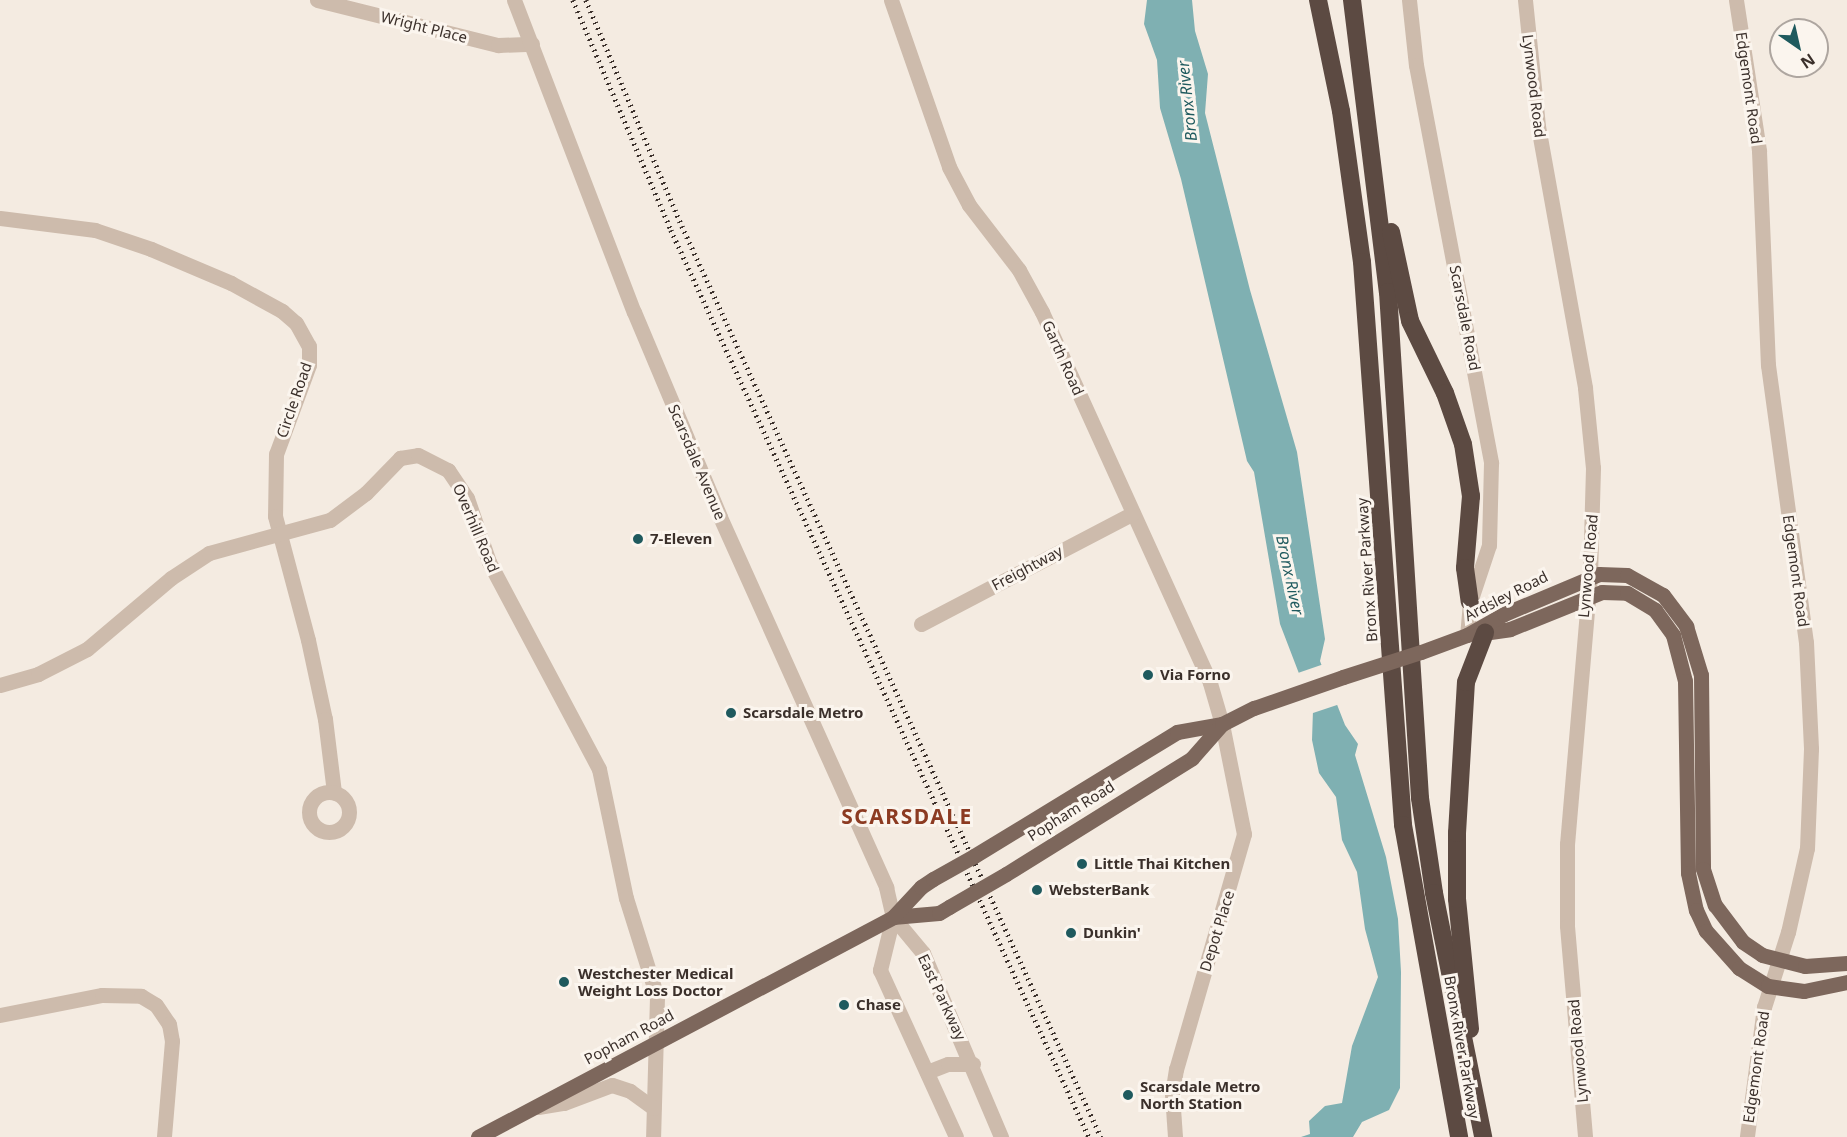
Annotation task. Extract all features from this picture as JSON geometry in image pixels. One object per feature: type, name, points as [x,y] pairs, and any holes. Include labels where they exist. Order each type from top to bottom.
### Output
[{"type":"highway","name":"Bronx River Parkway","points":[[1318,0],[1342,121],[1361,252],[1402,825],[1459,1137]]},
{"type":"highway","name":"Bronx River Parkway","points":[[1352,0],[1388,292],[1420,798],[1434,893],[1483,1137]]},
{"type":"highway","points":[[1369,142],[1410,321],[1449,401],[1465,452],[1471,496],[1465,568],[1470,602]]},
{"type":"highway","points":[[1471,1076],[1470,1000],[1456,859],[1467,682],[1476,634]]},
{"type":"main road","name":"Ardsley Road","points":[[1476,634],[1590,576],[1619,573],[1637,579],[1670,602],[1686,626],[1703,693],[1703,857],[1707,888],[1720,914],[1743,942],[1778,961],[1805,966],[1847,963]]},
{"type":"main road","name":"Ardsley Road","points":[[1476,634],[1510,630],[1587,596],[1610,591],[1628,593],[1655,610],[1673,635],[1687,697],[1687,861],[1694,904],[1706,931],[1720,950],[1749,976],[1768,986],[1804,991],[1847,982]]},
{"type":"main road","name":"Popham Road","points":[[478,1137],[892,917],[921,887],[933,879],[1177,732],[1222,724],[1300,692],[1476,634]]},
{"type":"main road","name":"Popham Road","points":[[892,917],[939,913],[1006,874],[1192,758],[1222,724]]},
{"type":"street","name":"Wright Place","points":[[317,0],[498,45],[532,44]]},
{"type":"street","name":"Scarsdale Avenue","points":[[514,0],[634,312],[722,523],[882,878],[892,917]]},
{"type":"street","name":"Garth Road","points":[[891,0],[949,167],[969,205],[1033,294],[1210,683],[1222,724]]},
{"type":"street","name":"Scarsdale Road","points":[[1409,0],[1416,65],[1491,463],[1489,545],[1470,602],[1476,634]]},
{"type":"street","name":"Lynwood Road","points":[[1525,0],[1538,126],[1591,434],[1594,496],[1590,576],[1567,886],[1585,1137]]},
{"type":"street","name":"Edgemont Road","points":[[1736,0],[1758,151],[1772,404],[1809,688],[1807,848],[1778,961],[1768,986],[1756,1048],[1747,1137]]},
{"type":"street","name":"Circle Road","points":[[0,218],[95,230],[151,249],[231,283],[282,311],[296,323],[309,346],[309,365],[276,454],[275,516],[325,719],[334,792]]},
{"type":"street","name":"Overhill Road","points":[[0,685],[38,674],[87,649],[171,578],[209,553],[330,520],[347,509],[400,458],[418,455],[432,460],[458,482],[489,562],[599,769],[626,897],[657,997],[653,1137]]},
{"type":"street","name":"Freightway","points":[[921,624],[1133,513]]},
{"type":"street","name":"Depot Place","points":[[1175,1137],[1172,1094],[1176,1068],[1244,834],[1222,724]]},
{"type":"street","name":"East Parkway","points":[[892,917],[922,953],[973,1064],[1001,1137]]},
{"type":"street","points":[[892,917],[880,970],[956,1137]]},
{"type":"street","points":[[0,1015],[102,995],[141,996],[156,1005],[169,1024],[172,1041],[164,1137]]},
{"type":"street","points":[[927,1072],[948,1064],[973,1064]]},
{"type":"street","points":[[536,1107],[564,1103],[612,1085],[630,1091],[653,1108]]},
{"type":"water","name":"Bronx River","points":[[1147,0],[1192,0],[1195,31],[1208,74],[1205,113],[1250,290],[1297,452],[1325,639],[1320,661],[1345,725],[1358,744],[1355,755],[1386,857],[1398,919],[1401,972],[1400,1088],[1389,1110],[1362,1122],[1353,1137],[1301,1137],[1310,1134],[1309,1121],[1325,1106],[1342,1103],[1352,1046],[1378,977],[1365,929],[1357,872],[1342,840],[1336,797],[1319,773],[1312,740],[1313,710],[1280,624],[1254,472],[1247,461],[1181,179],[1160,108],[1157,60],[1144,24]]},
{"type":"pier","points":[[1324,664],[1340,704],[1310,714],[1295,674]]},
{"type":"railway","points":[[573,0],[671,230],[1089,1137]]},
{"type":"railway","points":[[586,0],[682,226],[1101,1137]]},
{"type":"place","name":"7-Eleven","points":[[638,539]]},
{"type":"place","name":"Via Forno","points":[[1148,675]]},
{"type":"place","name":"Scarsdale Metro","points":[[731,713]]},
{"type":"place","name":"Little Thai Kitchen","points":[[1082,864]]},
{"type":"place","name":"WebsterBank","points":[[1037,890]]},
{"type":"place","name":"Dunkin'","points":[[1071,933]]},
{"type":"place","name":"Westchester Medical Weight Loss Doctor","points":[[564,982]]},
{"type":"place","name":"Chase","points":[[844,1005]]},
{"type":"place","name":"Scarsdale Metro North Station","points":[[1128,1095]]},
{"type":"district","name":"SCARSDALE","points":[[907,816]]}]
